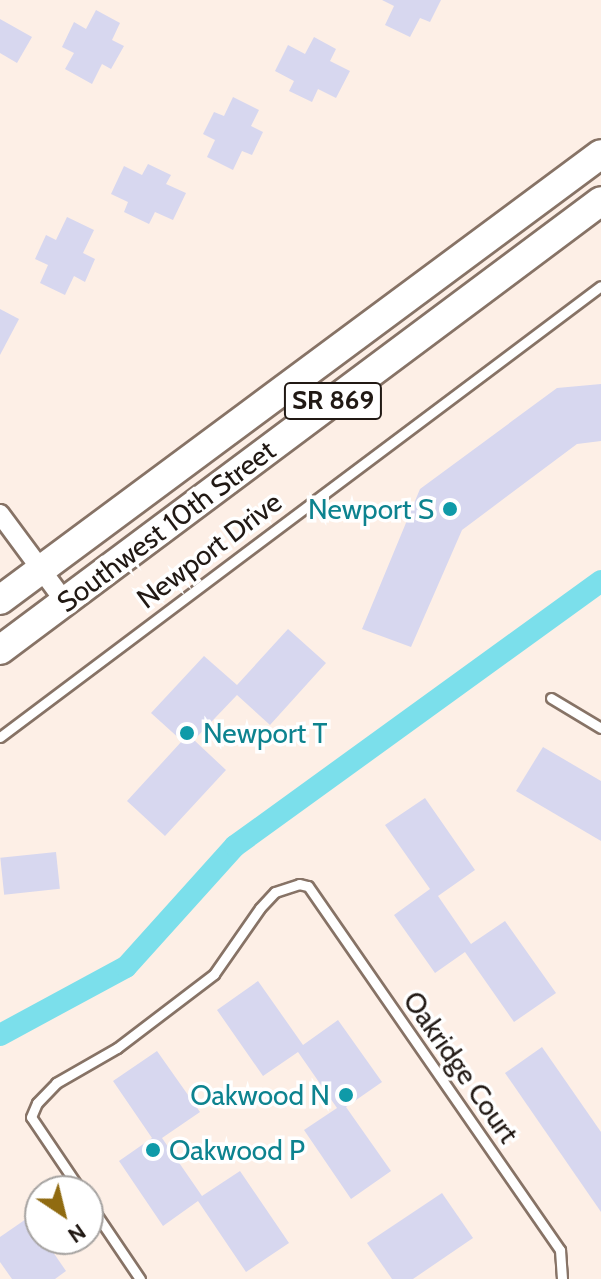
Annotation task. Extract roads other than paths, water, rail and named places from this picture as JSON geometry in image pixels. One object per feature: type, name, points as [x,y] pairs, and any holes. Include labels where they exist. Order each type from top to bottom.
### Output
[{"type":"main road","name":"Southwest 10th Street","points":[[0,600],[601,154]]},
{"type":"main road","name":"Southwest 10th Street","points":[[0,650],[601,201]]},
{"type":"street","points":[[0,514],[65,602]]},
{"type":"lane","name":"Newport Drive","points":[[0,737],[601,286]]},
{"type":"lane","points":[[551,698],[601,728]]},
{"type":"lane","name":"Oakridge Court","points":[[70,1175],[31,1117],[56,1083],[117,1048],[214,974],[275,892],[299,884],[308,886],[560,1250],[562,1279]]},
{"type":"lane","points":[[104,1226],[140,1279]]},
{"type":"waterway","points":[[0,1035],[126,967],[235,846],[601,581]]},
{"type":"place","name":"Newport S","points":[[450,509]]},
{"type":"place","name":"Newport T","points":[[187,733]]},
{"type":"place","name":"Oakwood N","points":[[346,1095]]},
{"type":"place","name":"Oakwood P","points":[[153,1150]]}]
